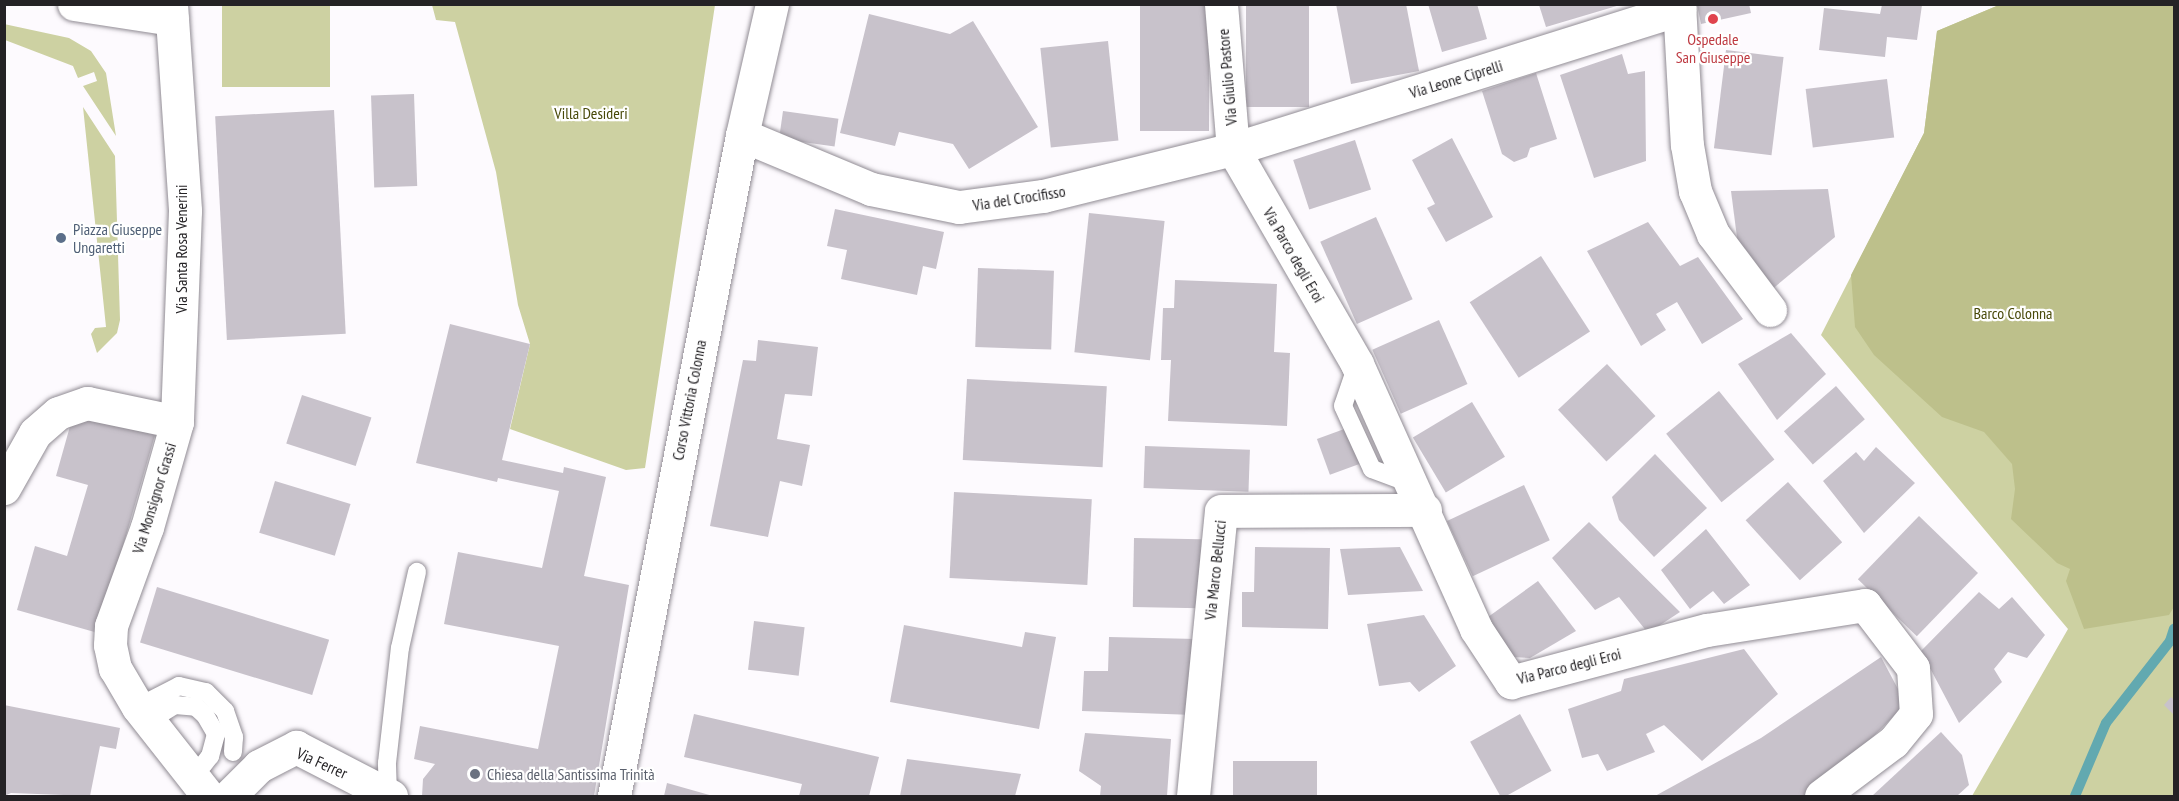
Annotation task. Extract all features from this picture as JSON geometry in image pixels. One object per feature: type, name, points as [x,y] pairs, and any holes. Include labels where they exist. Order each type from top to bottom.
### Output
[{"type":"street","points":[[74,4],[171,12]]},
{"type":"street","name":"Corso Vittoria Colonna","points":[[614,796],[742,135],[772,4]]},
{"type":"street","name":"Via Giulio Pastore","points":[[1221,4],[1233,149]]},
{"type":"street","points":[[1680,7],[1687,145],[1695,191],[1713,234],[1770,310]]},
{"type":"street","name":"Via Leone Ciprelli","points":[[1233,149],[1680,7]]},
{"type":"street","name":"Via Santa Rosa Venerini","points":[[171,12],[185,211],[177,422]]},
{"type":"street","name":"Via del Crocifisso","points":[[742,135],[871,189],[959,207],[1043,196],[1233,149]]},
{"type":"street","name":"Via Parco degli Eroi","points":[[1233,149],[1357,364],[1476,629],[1511,682],[1707,630],[1865,605],[1913,668],[1916,714],[1893,742],[1821,796]]},
{"type":"street","name":"Via Monsignor Grassi","points":[[4,488],[35,433],[58,413],[87,404],[177,422],[147,527],[111,626],[115,668],[143,714],[206,781]]},
{"type":"street","name":"Via Marco Bellucci","points":[[1193,796],[1221,512],[1419,498]]},
{"type":"street","name":"Via Ferrer","points":[[229,796],[259,766],[296,747],[390,795]]},
{"type":"lane","points":[[390,795],[387,763],[400,648],[417,572]]},
{"type":"lane","points":[[143,714],[179,686],[206,692],[225,711],[234,738],[233,752]]},
{"type":"lane","points":[[143,714],[175,705],[196,707],[206,715],[216,734],[206,781]]},
{"type":"green space","points":[[222,5],[330,5],[330,87],[222,87]]},
{"type":"green space","name":"Villa Desideri","points":[[432,5],[715,5],[645,468],[626,470],[510,429],[530,344],[518,305],[496,172],[455,22],[436,20]]},
{"type":"green space","name":"Barco Colonna","points":[[1999,5],[2174,5],[2174,796],[1972,796],[2068,629],[1821,335],[1924,133],[1937,31]]},
{"type":"green space","name":"Barco Colonna","points":[[1999,5],[2174,5],[2174,607],[2169,615],[2084,629],[2066,581],[2070,569],[2057,563],[2011,519],[2015,489],[2012,464],[1984,432],[1942,417],[1874,355],[1855,327],[1851,275],[1924,133],[1937,31]]},
{"type":"green space","points":[[4,24],[69,38],[91,51],[106,73],[116,136],[83,86],[97,81],[94,72],[78,78],[73,66],[5,40]]},
{"type":"green space","points":[[83,107],[115,156],[120,320],[117,333],[97,353],[91,334],[95,328],[106,327]]},
{"type":"building","points":[[1140,4],[1209,4],[1209,131],[1140,131]]},
{"type":"building","points":[[1246,4],[1309,4],[1309,107],[1246,107]]},
{"type":"building","points":[[1336,4],[1406,4],[1419,71],[1351,84]]},
{"type":"building","points":[[1428,4],[1477,4],[1487,39],[1442,52]]},
{"type":"building","name":"Ospedale San Giuseppe","points":[[1697,4],[1749,4],[1751,13],[1701,24]]},
{"type":"building","points":[[1539,5],[1620,5],[1546,27]]},
{"type":"building","points":[[1882,5],[1922,5],[1917,40],[1887,37],[1885,57],[1819,50],[1824,8],[1880,14]]},
{"type":"building","points":[[869,14],[950,34],[973,21],[1038,127],[969,169],[953,144],[899,132],[895,146],[840,133]]},
{"type":"building","points":[[1108,41],[1118,140],[1051,148],[1040,48]]},
{"type":"building","points":[[1726,50],[1784,57],[1772,155],[1714,148]]},
{"type":"building","points":[[1622,54],[1628,74],[1645,71],[1646,161],[1594,178],[1560,75]]},
{"type":"building","points":[[1536,73],[1557,139],[1530,148],[1527,157],[1514,162],[1502,154],[1482,91]]},
{"type":"building","points":[[1887,79],[1894,138],[1813,148],[1806,89]]},
{"type":"building","points":[[414,94],[417,186],[374,187],[371,96]]},
{"type":"building","points":[[334,110],[346,334],[227,340],[215,116]]},
{"type":"building","points":[[783,111],[838,119],[835,147],[779,139]]},
{"type":"building","points":[[1452,138],[1493,217],[1446,242],[1427,208],[1435,204],[1412,160]]},
{"type":"building","points":[[1355,140],[1371,189],[1309,210],[1293,160]]},
{"type":"building","points":[[1828,189],[1835,237],[1770,291],[1739,253],[1731,191]]},
{"type":"building","points":[[835,209],[944,232],[936,269],[923,266],[917,295],[841,279],[847,250],[827,246]]},
{"type":"building","points":[[1089,213],[1165,221],[1150,360],[1074,352]]},
{"type":"building","points":[[1376,217],[1413,299],[1357,324],[1320,242]]},
{"type":"building","points":[[1648,222],[1680,266],[1698,257],[1743,319],[1702,344],[1677,302],[1656,314],[1666,330],[1641,346],[1587,251]]},
{"type":"building","points":[[1541,256],[1590,331],[1519,378],[1470,302]]},
{"type":"building","points":[[978,268],[1054,271],[1051,350],[975,347]]},
{"type":"building","points":[[1175,280],[1277,284],[1274,352],[1290,353],[1287,426],[1168,421],[1171,360],[1161,360],[1163,308],[1174,308]]},
{"type":"building","points":[[1439,320],[1467,384],[1401,414],[1372,350]]},
{"type":"building","points":[[450,324],[530,344],[502,460],[563,473],[564,467],[606,477],[584,576],[629,585],[594,796],[422,796],[423,779],[435,764],[414,759],[420,726],[538,749],[559,646],[444,624],[458,552],[542,568],[559,491],[498,478],[497,482],[416,463]]},
{"type":"building","points":[[1791,333],[1826,374],[1777,420],[1738,364]]},
{"type":"building","points":[[758,340],[818,347],[812,396],[785,394],[777,439],[810,445],[802,486],[780,481],[768,537],[710,526],[743,360],[756,361]]},
{"type":"building","points":[[1607,364],[1655,416],[1606,462],[1558,410]]},
{"type":"building","points":[[967,379],[1107,386],[1103,467],[963,460]]},
{"type":"building","points":[[1836,386],[1865,419],[1813,464],[1784,431]]},
{"type":"building","points":[[1719,391],[1774,459],[1722,502],[1666,434]]},
{"type":"building","points":[[302,395],[371,418],[356,466],[286,444]]},
{"type":"building","points":[[1472,402],[1505,457],[1446,492],[1413,438]]},
{"type":"building","points":[[74,412],[155,435],[98,633],[17,610],[35,546],[67,556],[88,485],[56,476]]},
{"type":"building","points":[[1347,428],[1360,464],[1330,475],[1317,439]]},
{"type":"building","points":[[1145,446],[1250,450],[1248,492],[1144,488]]},
{"type":"building","points":[[1876,447],[1915,483],[1864,533],[1823,481],[1856,452],[1864,461]]},
{"type":"building","points":[[1655,454],[1707,508],[1654,557],[1619,520],[1612,497]]},
{"type":"building","points":[[275,481],[351,504],[335,556],[259,533]]},
{"type":"building","points":[[1788,482],[1842,542],[1800,580],[1746,520]]},
{"type":"building","points":[[1524,485],[1550,540],[1473,576],[1447,521]]},
{"type":"building","points":[[954,492],[1092,499],[1087,585],[949,578]]},
{"type":"building","points":[[1919,516],[1978,573],[1917,636],[1858,579]]},
{"type":"building","points":[[1589,522],[1680,612],[1648,633],[1619,597],[1595,610],[1552,558]]},
{"type":"building","points":[[1706,529],[1750,585],[1724,604],[1713,591],[1690,609],[1661,570]]},
{"type":"building","points":[[1134,538],[1201,539],[1200,608],[1133,607]]},
{"type":"building","points":[[1255,547],[1330,548],[1328,629],[1242,627],[1242,592],[1254,592]]},
{"type":"building","points":[[1400,547],[1423,591],[1348,595],[1340,549]]},
{"type":"building","points":[[1538,581],[1576,631],[1530,658],[1512,657],[1488,617]]},
{"type":"building","points":[[157,587],[329,640],[312,695],[140,642]]},
{"type":"building","points":[[1979,592],[1999,609],[2012,597],[2045,635],[2027,658],[2008,652],[1994,669],[2002,682],[1959,723],[1921,651]]},
{"type":"building","points":[[1424,615],[1456,666],[1419,692],[1410,682],[1379,686],[1367,624]]},
{"type":"building","points":[[754,621],[805,627],[799,676],[748,670]]},
{"type":"building","points":[[904,625],[1022,647],[1025,632],[1056,637],[1039,729],[890,702]]},
{"type":"building","points":[[1109,637],[1197,639],[1194,715],[1082,711],[1084,671],[1108,671]]},
{"type":"building","points":[[1744,649],[1778,694],[1702,761],[1664,725],[1646,734],[1655,752],[1607,771],[1598,754],[1582,758],[1568,709],[1621,691],[1624,679]]},
{"type":"building","points":[[1881,657],[1906,704],[1836,774],[1806,796],[1655,796],[1761,738]]},
{"type":"building","points":[[2171,697],[2174,700],[2174,715],[2164,705]]},
{"type":"building","points":[[4,705],[120,728],[116,749],[100,746],[90,796],[11,793],[4,796]]},
{"type":"building","points":[[694,714],[879,757],[869,796],[799,796],[802,784],[684,757]]},
{"type":"building","points":[[1520,714],[1552,771],[1506,796],[1500,796],[1470,742]]},
{"type":"building","points":[[1941,732],[1962,755],[1969,785],[1957,796],[1872,796]]},
{"type":"building","points":[[1085,733],[1171,739],[1167,796],[1100,796],[1101,786],[1079,771]]},
{"type":"building","points":[[907,759],[1021,774],[1015,796],[900,796]]},
{"type":"building","points":[[1233,761],[1317,761],[1317,796],[1233,796]]},
{"type":"building","points":[[667,783],[713,796],[664,796]]},
{"type":"waterway","points":[[2075,796],[2106,723],[2170,641],[2174,629]]},
{"type":"place","name":"Ospedale San Giuseppe","points":[[1713,19]]},
{"type":"place","name":"Piazza Giuseppe Ungaretti","points":[[61,238]]},
{"type":"place","name":"Chiesa della Santissima Trinità","points":[[475,774]]}]
